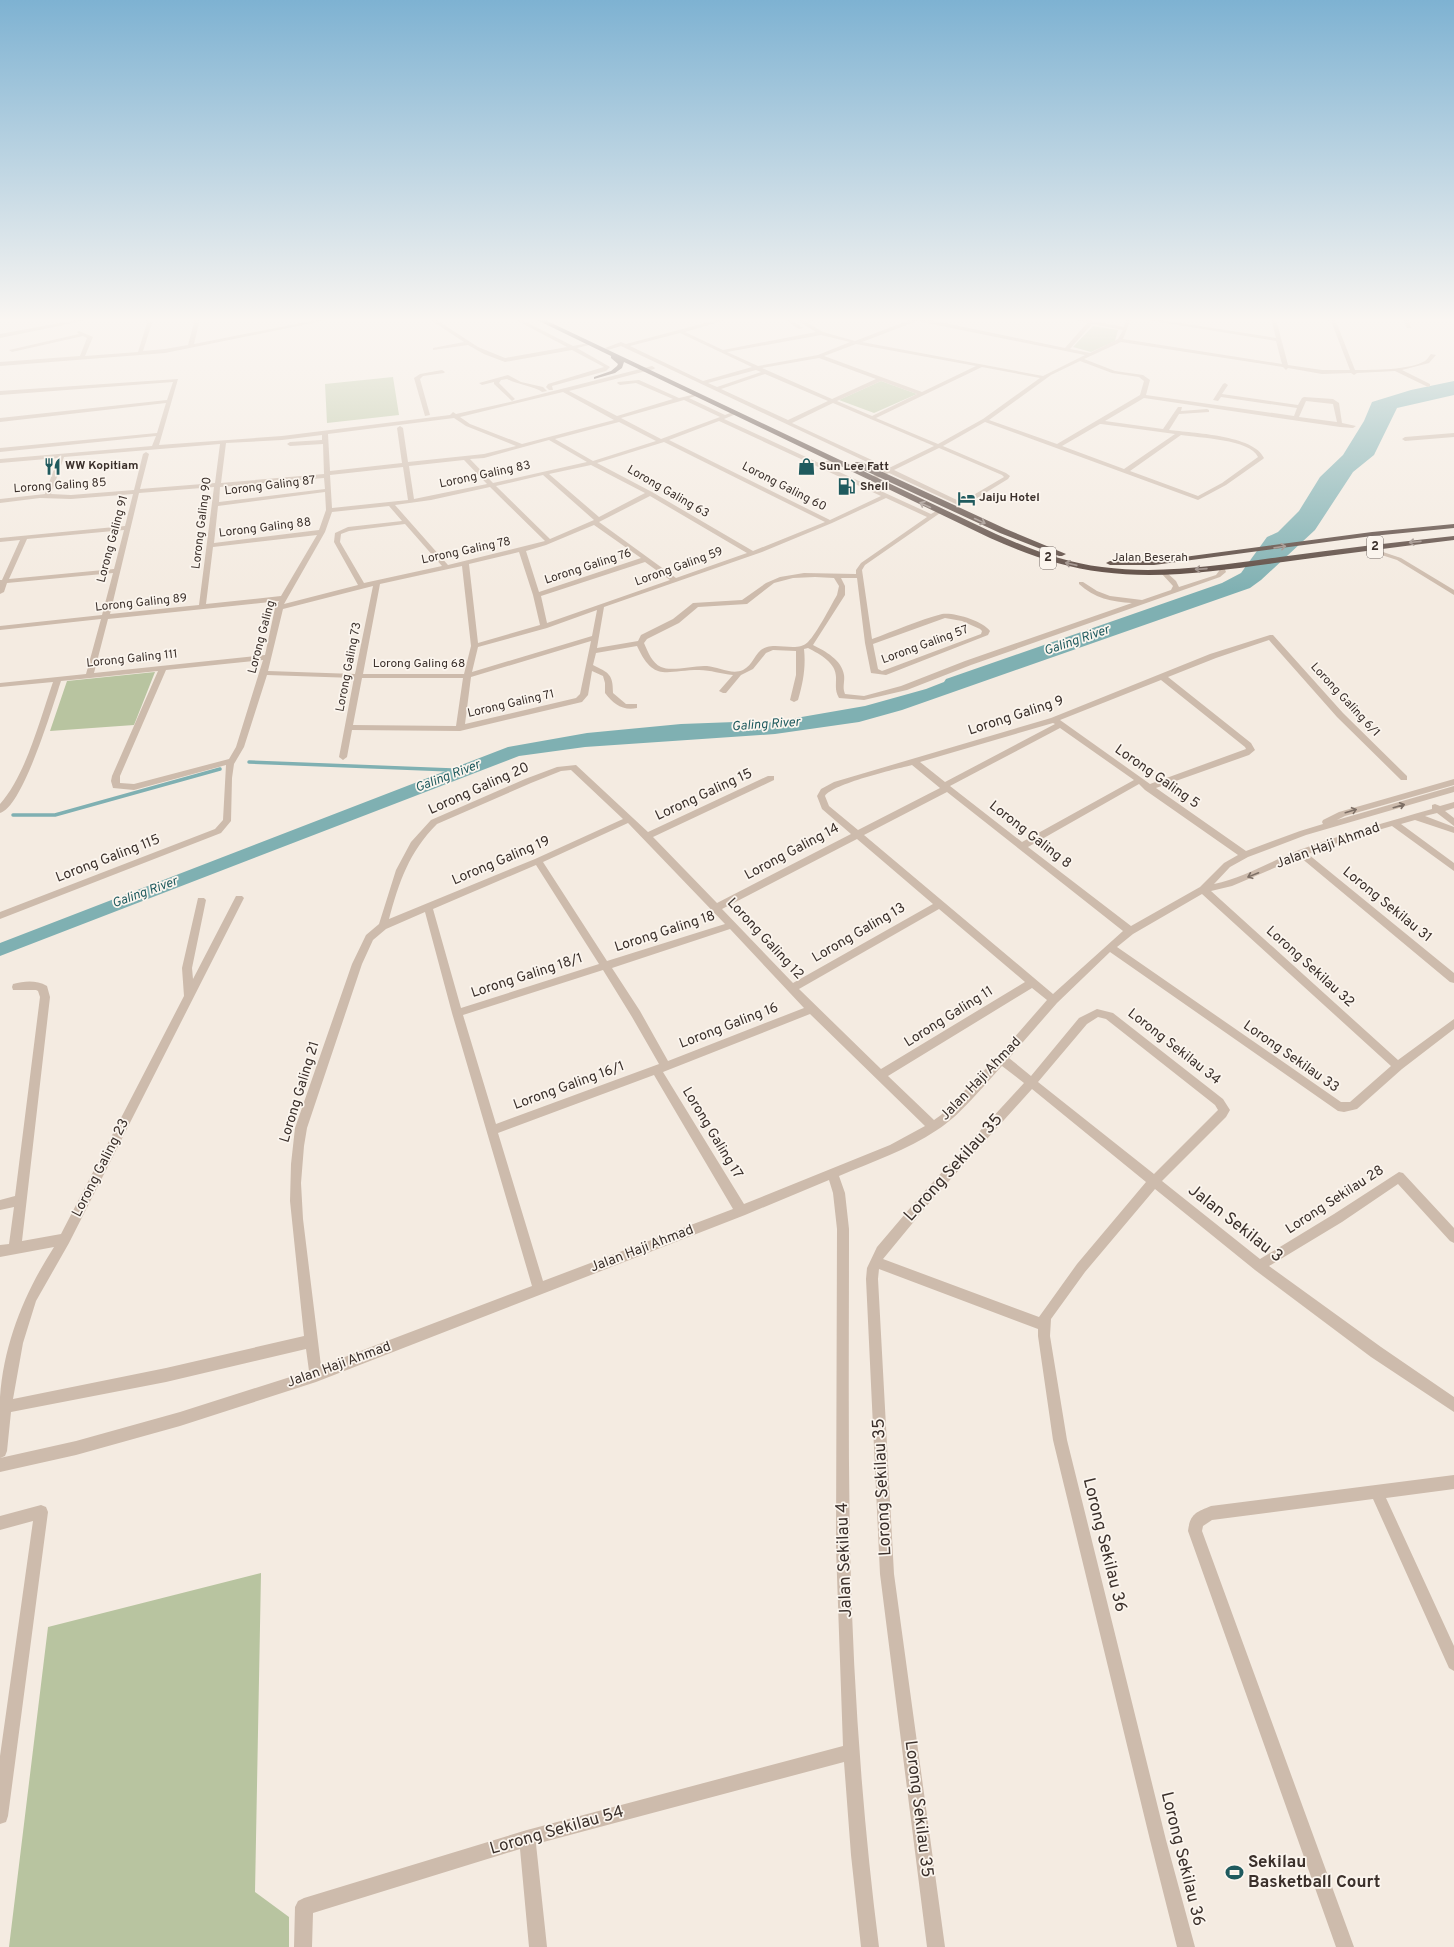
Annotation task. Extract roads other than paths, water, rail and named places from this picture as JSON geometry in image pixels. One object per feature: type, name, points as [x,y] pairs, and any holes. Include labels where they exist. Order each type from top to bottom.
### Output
[{"type":"highway","name":"Jalan Beserah","points":[[725,410],[1016,547],[1071,565],[1127,572],[1163,572],[1222,568],[1365,548],[1454,538]]},
{"type":"highway","name":"Jalan Beserah","points":[[742,410],[1026,541],[1075,557],[1124,564],[1154,563],[1372,534],[1454,526]]},
{"type":"street","points":[[0,420],[90,410]]},
{"type":"street","points":[[155,445],[166,410]]},
{"type":"street","points":[[426,410],[427,415]]},
{"type":"street","points":[[1,459],[292,432],[427,415],[456,416],[476,410]]},
{"type":"street","points":[[1,459],[146,454],[223,445],[325,438],[400,428],[483,410]]},
{"type":"street","points":[[325,438],[490,410]]},
{"type":"street","name":"Lorong Galing 60","points":[[600,410],[830,522]]},
{"type":"street","name":"Lorong Galing 85","points":[[0,501],[47,496],[71,497],[217,485],[484,456],[551,439],[647,410]]},
{"type":"street","points":[[705,410],[931,517]]},
{"type":"street","points":[[762,410],[963,504],[1007,476],[856,410]]},
{"type":"street","points":[[789,422],[815,410]]},
{"type":"street","points":[[874,417],[889,410]]},
{"type":"street","points":[[871,479],[939,446],[985,420],[998,410]]},
{"type":"street","points":[[1058,446],[1121,410]]},
{"type":"street","points":[[1165,431],[1179,410]]},
{"type":"street","points":[[1177,413],[1204,410]]},
{"type":"street","points":[[1222,410],[1353,426]]},
{"type":"street","points":[[1296,418],[1299,410]]},
{"type":"street","points":[[1337,410],[1340,425]]},
{"type":"street","name":"Lorong Galing 83","points":[[329,510],[411,501],[493,486],[592,463],[663,441],[733,414]]},
{"type":"street","points":[[456,416],[473,427],[522,446]]},
{"type":"street","points":[[985,420],[1198,498],[1224,484],[1261,458],[1260,454],[1254,448],[1235,441],[1101,422]]},
{"type":"street","points":[[400,428],[411,501]]},
{"type":"street","points":[[1,459],[69,443],[159,434]]},
{"type":"street","points":[[1124,472],[1179,434]]},
{"type":"street","points":[[1405,439],[1454,435]]},
{"type":"street","name":"Lorong Galing","points":[[224,826],[227,821],[228,778],[232,761],[240,747],[264,673],[280,608],[284,598],[322,532],[329,510],[325,438]]},
{"type":"street","name":"Lorong Galing 63","points":[[551,439],[592,463],[650,493],[752,553]]},
{"type":"street","points":[[61,458],[155,445],[223,445]]},
{"type":"street","name":"Lorong Galing 90","points":[[202,607],[223,445]]},
{"type":"street","name":"Lorong Galing 91","points":[[89,676],[138,491],[146,454]]},
{"type":"street","points":[[47,496],[61,458]]},
{"type":"street","points":[[465,458],[549,542]]},
{"type":"street","points":[[819,465],[831,460]]},
{"type":"street","points":[[544,474],[596,521],[675,580]]},
{"type":"street","name":"Lorong Galing 87","points":[[215,504],[329,490]]},
{"type":"street","name":"Lorong Galing 78","points":[[280,608],[377,582],[522,550],[549,542],[596,521],[650,493]]},
{"type":"street","name":"Lorong Galing 59","points":[[474,646],[544,626],[752,553],[830,522],[886,496]]},
{"type":"street","points":[[391,504],[446,567]]},
{"type":"street","points":[[592,651],[640,643],[644,637],[676,621],[696,605],[744,602],[771,583],[795,576],[859,576],[859,570],[863,564],[940,511]]},
{"type":"street","points":[[362,586],[336,542],[338,533],[348,528],[406,522]]},
{"type":"street","points":[[0,540],[128,528]]},
{"type":"street","name":"Lorong Galing 88","points":[[210,545],[322,532]]},
{"type":"street","points":[[0,592],[2,582],[24,538]]},
{"type":"street","points":[[1396,544],[1399,559]]},
{"type":"street","points":[[1365,548],[1399,559],[1454,593]]},
{"type":"street","points":[[522,550],[537,595],[544,626]]},
{"type":"street","name":"Lorong Galing 76","points":[[537,595],[646,559]]},
{"type":"street","points":[[460,728],[467,676],[474,646],[465,563]]},
{"type":"street","points":[[808,645],[835,663],[840,672],[838,688],[842,696],[864,698],[904,688],[968,663],[1218,576],[1223,572],[1222,568]]},
{"type":"street","points":[[2,582],[117,571]]},
{"type":"street","points":[[1163,572],[1174,582],[1176,586],[1174,591]]},
{"type":"street","name":"Lorong Galing 57","points":[[859,576],[869,643],[874,671],[883,673],[984,635],[986,631],[983,627],[964,619],[944,616],[869,643]]},
{"type":"street","points":[[640,643],[647,660],[664,670],[677,671],[703,668],[739,673],[748,670],[760,653],[767,649],[800,649],[808,645],[820,630],[841,595],[842,586],[837,577]]},
{"type":"street","name":"Lorong Galing 73","points":[[342,757],[350,727],[377,582]]},
{"type":"street","points":[[1081,584],[1095,595],[1104,598],[1143,603]]},
{"type":"street","name":"Lorong Galing 89","points":[[0,628],[284,598]]},
{"type":"street","name":"Lorong Galing 71","points":[[350,727],[437,729],[460,728],[579,700],[584,695],[601,606]]},
{"type":"street","name":"Lorong Galing 9","points":[[1054,1000],[825,807],[821,796],[824,791],[838,784],[913,761],[1057,722],[1213,656],[1270,637]]},
{"type":"street","name":"Lorong Galing 6/1","points":[[1270,637],[1340,715],[1404,778]]},
{"type":"street","name":"Lorong Galing 68","points":[[264,673],[359,676],[467,676],[594,638]]},
{"type":"street","points":[[794,700],[802,661],[800,649]]},
{"type":"street","name":"Lorong Galing 111","points":[[0,685],[267,657]]},
{"type":"street","points":[[589,666],[606,675],[610,693],[621,705],[628,707],[634,706]]},
{"type":"street","points":[[163,668],[116,776],[116,786],[134,787],[232,761]]},
{"type":"street","points":[[723,691],[739,673]]},
{"type":"street","points":[[1148,788],[1251,750],[1248,745],[1163,677]]},
{"type":"street","points":[[1,807],[19,786],[58,679]]},
{"type":"street","points":[[858,834],[945,787],[1057,722]]},
{"type":"street","name":"Lorong Galing 5","points":[[1057,722],[1148,788],[1245,855]]},
{"type":"street","name":"Lorong Galing 8","points":[[913,761],[1130,931]]},
{"type":"street","name":"Lorong Galing 20","points":[[382,926],[396,877],[411,846],[423,831],[434,822],[560,769],[573,767],[577,770]]},
{"type":"street","name":"Lorong Galing 12","points":[[577,770],[647,836],[717,907],[812,1009],[933,1127]]},
{"type":"street","name":"Lorong Galing 15","points":[[647,836],[771,778]]},
{"type":"street","points":[[1022,846],[1139,781]]},
{"type":"street","name":"Jalan Haji Ahmad","points":[[1303,833],[1342,814],[1454,782]]},
{"type":"street","name":"Jalan Haji Ahmad","points":[[0,1465],[76,1448],[180,1419],[316,1375],[741,1211],[894,1148],[933,1127],[959,1105],[1054,1000],[1110,947],[1130,931],[1203,889],[1227,865],[1245,855],[1303,833],[1454,790]]},
{"type":"street","points":[[1438,795],[1454,806]]},
{"type":"street","points":[[1424,799],[1454,822]]},
{"type":"street","name":"Jalan Haji Ahmad","points":[[1203,889],[1229,884],[1301,853],[1393,822],[1454,806]]},
{"type":"street","points":[[1411,817],[1432,821],[1454,830]]},
{"type":"street","name":"Lorong Galing 19","points":[[382,926],[538,861],[630,819]]},
{"type":"street","points":[[1393,822],[1454,868]]},
{"type":"street","name":"Lorong Galing 115","points":[[0,916],[204,837],[218,831],[224,826]]},
{"type":"street","name":"Lorong Galing 14","points":[[717,907],[858,834]]},
{"type":"street","name":"Lorong Sekilau 31","points":[[1301,853],[1454,979]]},
{"type":"street","name":"Lorong Galing 17","points":[[538,861],[606,965],[661,1068],[741,1211]]},
{"type":"street","name":"Lorong Sekilau 32","points":[[1203,889],[1398,1066]]},
{"type":"street","name":"Lorong Galing 23","points":[[0,1451],[3,1407],[24,1317],[34,1290],[65,1239],[239,898]]},
{"type":"street","points":[[189,996],[187,968],[201,900]]},
{"type":"street","name":"Lorong Galing 13","points":[[792,988],[940,904]]},
{"type":"street","points":[[428,907],[457,1013],[538,1289]]},
{"type":"street","name":"Lorong Galing 18","points":[[606,965],[733,925]]},
{"type":"street","name":"Lorong Galing 21","points":[[316,1375],[310,1340],[296,1216],[296,1162],[298,1146],[302,1128],[358,964],[369,938],[382,926]]},
{"type":"street","name":"Lorong Sekilau 33","points":[[1110,947],[1338,1106],[1353,1106],[1398,1066],[1454,1023]]},
{"type":"street","name":"Lorong Galing 18/1","points":[[457,1013],[606,965]]},
{"type":"street","name":"Lorong Galing 11","points":[[881,1075],[1033,982]]},
{"type":"street","points":[[15,1248],[45,997],[43,989],[38,986],[17,986]]},
{"type":"street","name":"Lorong Galing 16","points":[[661,1068],[812,1009]]},
{"type":"street","name":"Lorong Sekilau 34","points":[[1032,1082],[1083,1021],[1097,1013],[1109,1016],[1219,1102],[1224,1110],[1222,1114],[1154,1182]]},
{"type":"street","name":"Jalan Sekilau 3","points":[[1002,1059],[1259,1266],[1376,1352],[1454,1405]]},
{"type":"street","name":"Lorong Galing 16/1","points":[[492,1130],[661,1068]]},
{"type":"street","name":"Lorong Sekilau 35","points":[[936,1947],[887,1574],[872,1279],[876,1262],[881,1251],[926,1198],[1032,1082]]},
{"type":"street","name":"Jalan Sekilau 4","points":[[833,1174],[839,1193],[843,1229],[843,1548],[851,1752],[859,1855],[870,1947]]},
{"type":"street","name":"Lorong Sekilau 28","points":[[1259,1266],[1338,1218],[1399,1177],[1454,1237]]},
{"type":"street","points":[[876,1262],[1043,1324],[1045,1317],[1081,1268],[1154,1182]]},
{"type":"street","points":[[0,1204],[21,1200]]},
{"type":"street","points":[[0,1251],[65,1239]]},
{"type":"street","name":"Lorong Sekilau 36","points":[[1043,1324],[1060,1440],[1158,1840],[1186,1947]]},
{"type":"street","points":[[3,1407],[166,1375],[310,1340]]},
{"type":"street","points":[[1345,1947],[1196,1531],[1196,1523],[1202,1517],[1211,1513],[1454,1482]]},
{"type":"street","points":[[1377,1493],[1454,1663]]},
{"type":"street","points":[[0,1523],[41,1512],[0,1816]]},
{"type":"street","name":"Lorong Sekilau 54","points":[[303,1947],[304,1907],[527,1838],[851,1752]]},
{"type":"street","points":[[527,1838],[538,1947]]},
{"type":"water","name":"Galing River","points":[[1369,410],[1396,410],[1374,455],[1353,472],[1315,530],[1261,580],[1250,588],[902,710],[859,722],[775,734],[585,747],[519,756],[0,956],[0,943],[508,747],[587,733],[681,724],[735,722],[767,723],[865,706],[926,689],[944,682],[946,679],[1222,583],[1241,573],[1267,537],[1278,532],[1299,511],[1320,477],[1343,455],[1364,421]]},
{"type":"waterway","name":"Galing River","points":[[249,762],[452,770]]},
{"type":"waterway","points":[[13,815],[55,815],[220,769]]},
{"type":"place","name":"WW Kopitiam","points":[[52,466]]},
{"type":"place","name":"Sun Lee Fatt","points":[[806,467]]},
{"type":"place","name":"Shell","points":[[847,487]]},
{"type":"place","name":"Jaiju Hotel","points":[[966,498]]},
{"type":"place","name":"Sekilau Basketball Court","points":[[1235,1873]]}]
